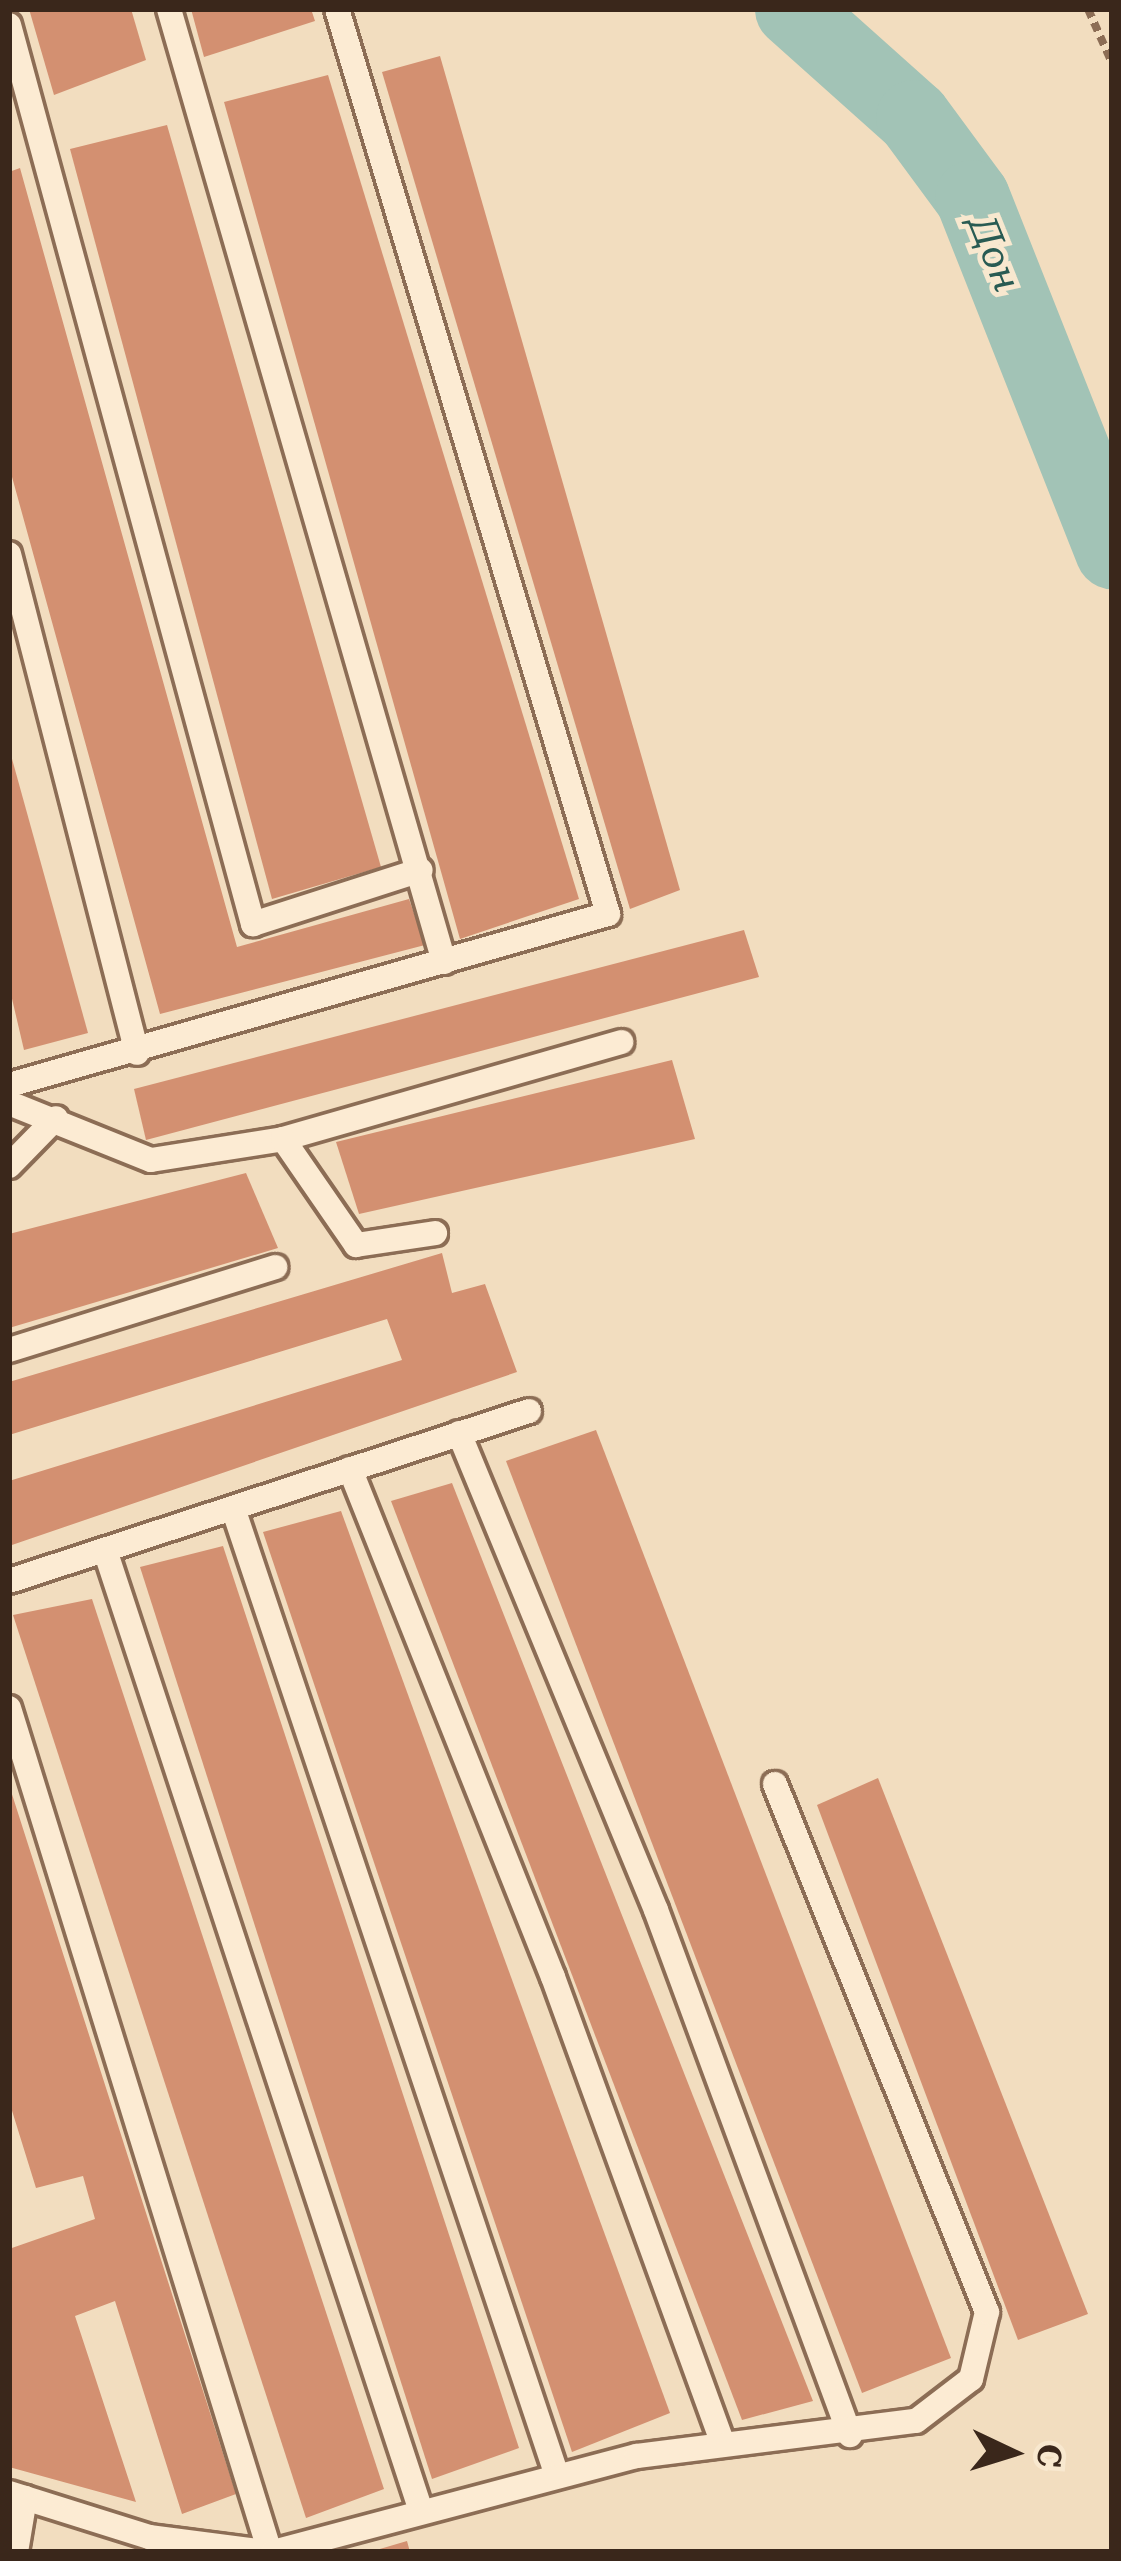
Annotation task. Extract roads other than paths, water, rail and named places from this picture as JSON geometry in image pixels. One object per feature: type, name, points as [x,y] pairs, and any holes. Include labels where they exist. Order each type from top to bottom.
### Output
[{"type":"lane","points":[[169,9],[444,962]]},
{"type":"lane","points":[[9,1085],[137,1053],[608,914],[337,9]]},
{"type":"lane","points":[[9,25],[253,924],[421,870]]},
{"type":"lane","points":[[9,554],[137,1053]]},
{"type":"lane","points":[[9,1102],[152,1160],[283,1139],[621,1042]]},
{"type":"lane","points":[[9,1166],[56,1118]]},
{"type":"lane","points":[[283,1139],[356,1245],[435,1233]]},
{"type":"lane","points":[[9,1350],[275,1267]]},
{"type":"lane","points":[[9,1581],[529,1411]]},
{"type":"lane","points":[[459,1433],[656,1910],[850,2435]]},
{"type":"lane","points":[[350,1469],[553,1977],[722,2442]]},
{"type":"lane","points":[[232,1508],[557,2476]]},
{"type":"lane","points":[[105,1550],[421,2511]]},
{"type":"lane","points":[[9,1708],[270,2552]]},
{"type":"lane","points":[[16,2552],[17,2495],[152,2545],[270,2552],[557,2476],[722,2442],[850,2435],[916,2421],[971,2379],[987,2312],[775,1784]]},
{"type":"waterway","name":"Дон","points":[[792,9],[913,117],[972,197],[1112,551]]}]
